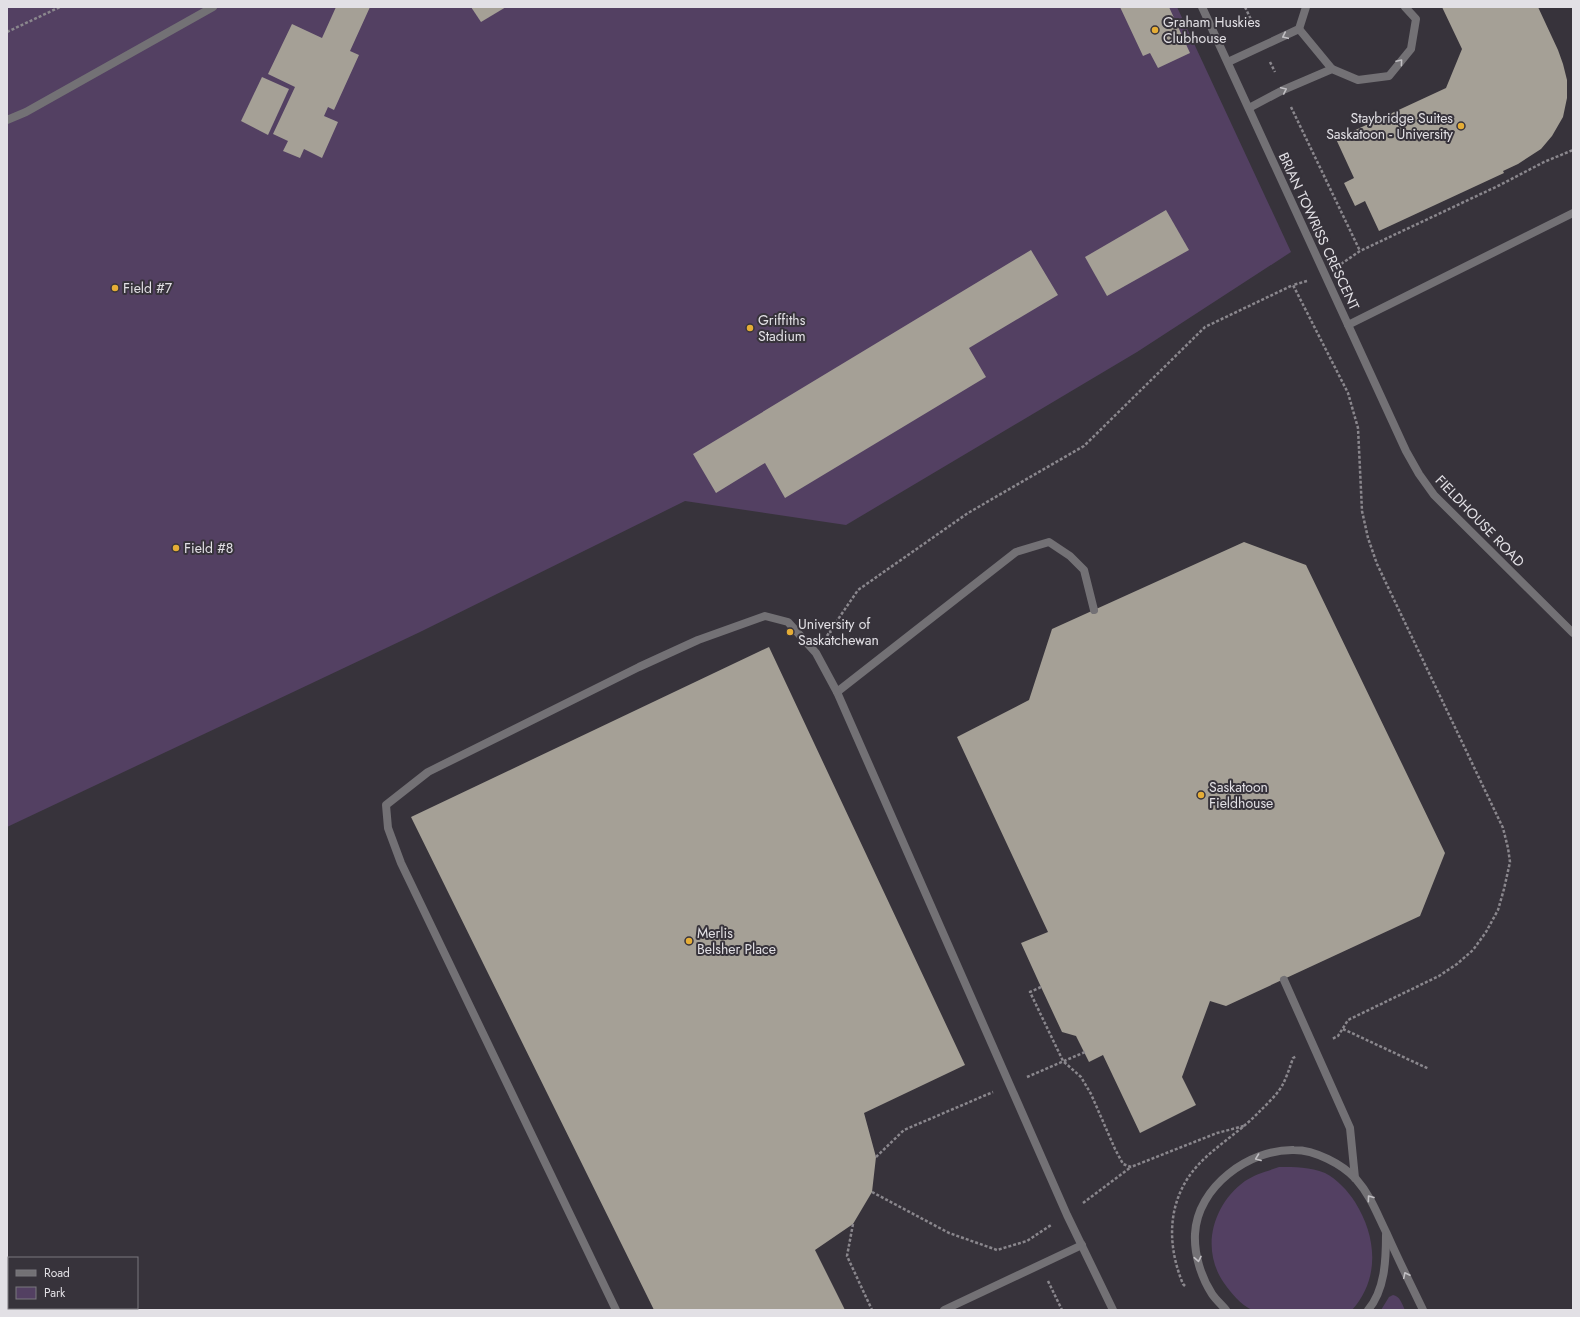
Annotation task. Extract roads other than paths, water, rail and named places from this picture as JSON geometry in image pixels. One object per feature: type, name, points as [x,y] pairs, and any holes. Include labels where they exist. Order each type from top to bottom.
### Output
[{"type":"street","points":[[7,120],[26,112],[213,7]]},
{"type":"street","name":"BRIAN TOWRISS CRESCENT","points":[[1202,7],[1348,326],[1573,213]]},
{"type":"street","points":[[1228,62],[1299,30],[1306,7]]},
{"type":"street","points":[[1299,30],[1332,69],[1358,80],[1389,76],[1412,49],[1416,19],[1404,7]]},
{"type":"street","points":[[1249,108],[1283,90],[1332,69]]},
{"type":"street","name":"FIELDHOUSE ROAD","points":[[1348,326],[1406,451],[1419,474],[1434,495],[1573,633]]},
{"type":"street","points":[[837,692],[1016,552],[1049,542],[1070,556],[1084,570],[1094,610]]},
{"type":"street","points":[[616,1310],[401,863],[388,828],[386,805],[428,772],[639,667],[698,640],[765,616],[788,622],[816,653],[837,692],[1067,1215],[1113,1310]]},
{"type":"street","points":[[1284,980],[1350,1128],[1355,1178]]},
{"type":"street","points":[[1226,1310],[1212,1294],[1199,1265],[1195,1233],[1203,1205],[1214,1188],[1231,1172],[1245,1163],[1279,1151],[1294,1150],[1308,1152],[1332,1160],[1355,1178],[1374,1204],[1386,1233],[1423,1310]]},
{"type":"street","points":[[1368,1310],[1381,1284],[1386,1262],[1386,1233]]},
{"type":"street","points":[[944,1310],[1082,1245]]},
{"type":"place","name":"Graham Huskies Clubhouse","points":[[1155,30]]},
{"type":"place","name":"Staybridge Suites Saskatoon - University","points":[[1461,126]]},
{"type":"place","name":"Field #7","points":[[115,288]]},
{"type":"place","name":"Griffiths Stadium","points":[[750,328]]},
{"type":"place","name":"Field #8","points":[[176,548]]},
{"type":"place","name":"University of Saskatchewan","points":[[790,632]]},
{"type":"place","name":"Saskatoon Fieldhouse","points":[[1201,795]]},
{"type":"place","name":"Merlis Belsher Place","points":[[689,941]]}]
